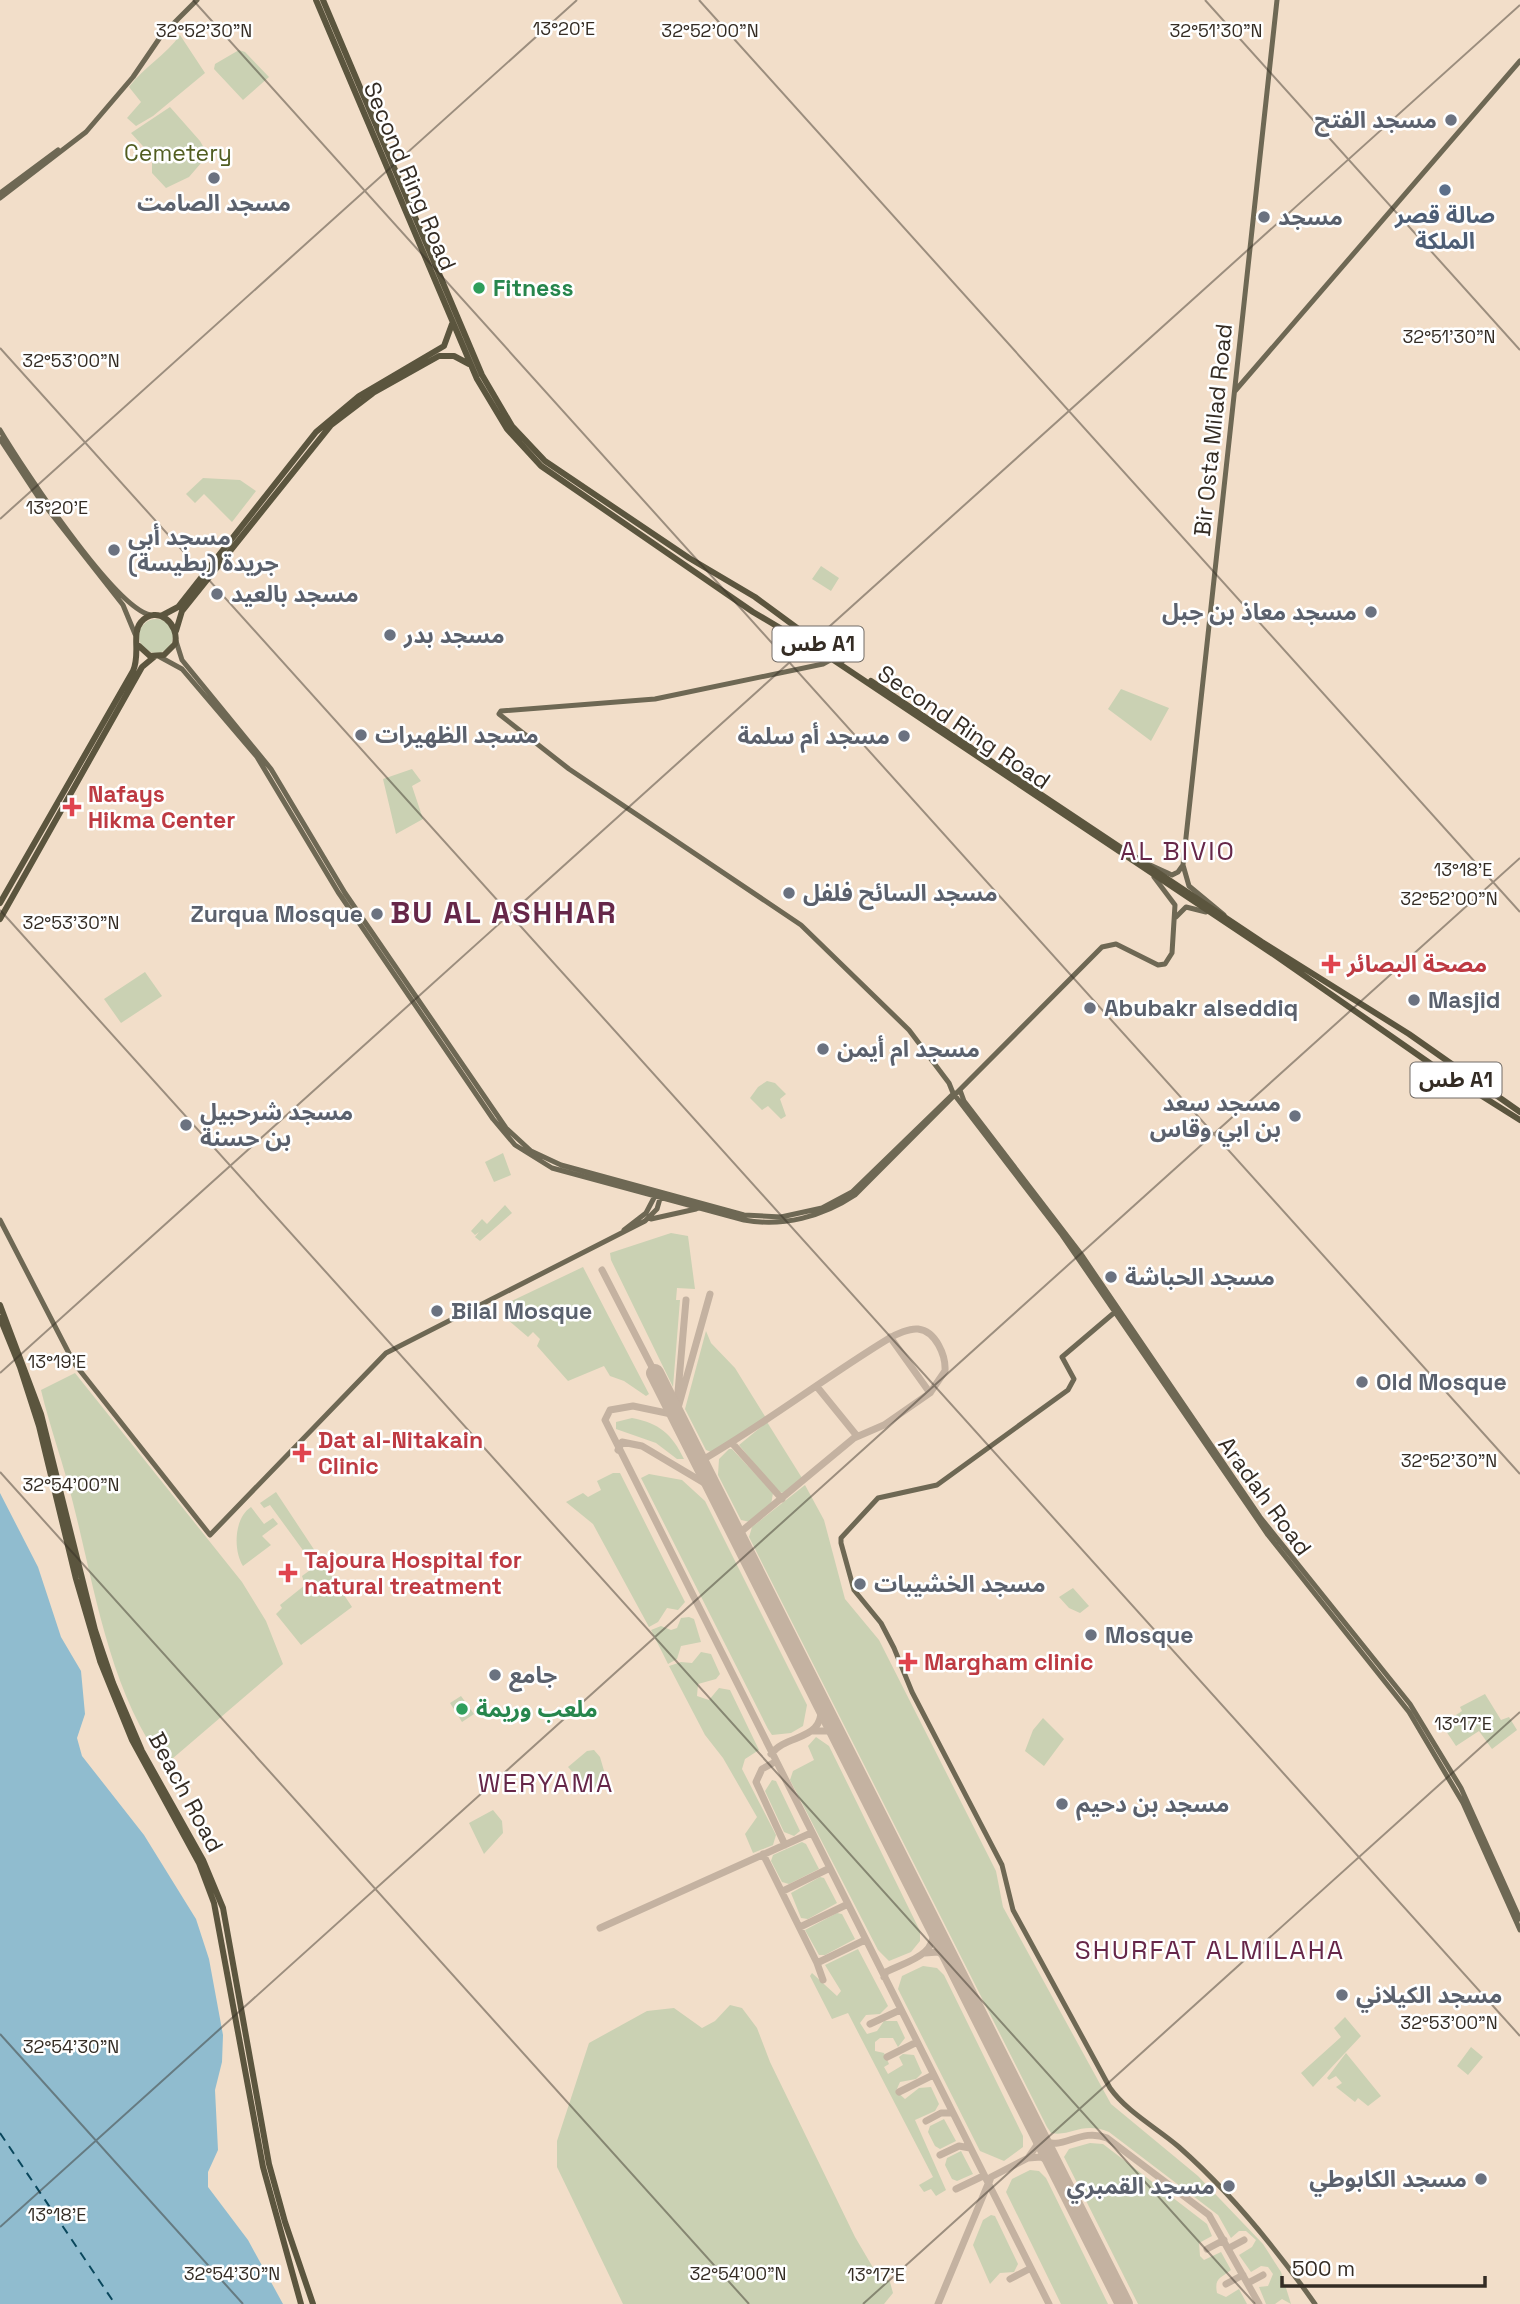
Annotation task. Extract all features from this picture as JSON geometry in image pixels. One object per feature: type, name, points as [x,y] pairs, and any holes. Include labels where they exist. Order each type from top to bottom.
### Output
[{"type":"highway","name":"Second Ring Road","points":[[316,0],[361,100]]},
{"type":"highway","name":"Second Ring Road","points":[[323,0],[367,115],[474,372],[496,414],[541,466],[708,580],[832,659],[1297,970],[1430,1065],[1520,1120]]},
{"type":"highway","name":"Second Ring Road","points":[[367,115],[482,375],[503,414],[545,461],[689,558],[755,597],[806,635],[1226,917],[1488,1088],[1520,1112]]},
{"type":"highway","points":[[0,919],[39,845],[146,662],[171,651],[177,640],[178,617],[326,430],[361,401],[425,360],[446,343],[452,320]]},
{"type":"highway","points":[[0,903],[138,659],[139,646],[136,636],[142,621],[171,613],[316,432],[359,396],[425,360],[439,356],[454,356],[468,362],[474,372]]},
{"type":"highway","points":[[689,558],[743,594],[743,598],[708,580]]},
{"type":"highway","points":[[785,631],[762,611],[768,611],[806,635]]},
{"type":"highway","points":[[171,613],[178,617]]},
{"type":"highway","points":[[161,616],[169,620],[176,631]]},
{"type":"highway","points":[[139,646],[157,657]]},
{"type":"highway","points":[[138,659],[146,662]]},
{"type":"highway","points":[[1297,970],[1404,1042],[1420,1049],[1389,1023]]},
{"type":"highway","points":[[1481,1096],[1441,1067],[1441,1063],[1444,1062],[1488,1088]]},
{"type":"highway","name":"Beach Road","points":[[0,1305],[41,1415],[95,1630],[113,1683],[142,1751],[203,1860],[220,1901],[269,2164],[285,2222],[313,2304]]},
{"type":"highway","name":"Beach Road","points":[[0,1318],[37,1416],[76,1579],[100,1661],[136,1748],[199,1863],[214,1903],[258,2146],[301,2304]]},
{"type":"highway","points":[[296,2287],[302,2283],[308,2288]]},
{"type":"main road","points":[[0,195],[84,130],[131,75],[159,34],[195,0]]},
{"type":"main road","name":"Bir Osta Milad Road","points":[[1183,865],[1278,0]]},
{"type":"main road","points":[[1235,391],[1520,61]]},
{"type":"main road","points":[[0,430],[43,495],[108,580],[131,606],[153,616]]},
{"type":"main road","points":[[0,439],[39,498],[122,604],[136,636]]},
{"type":"main road","points":[[177,640],[182,660],[271,769],[342,888],[508,1130],[539,1156],[702,1209],[744,1220],[774,1222],[810,1217],[833,1209],[871,1182],[942,1107]]},
{"type":"main road","points":[[157,657],[179,666],[257,757],[338,891],[503,1133],[524,1152],[552,1168],[755,1217],[781,1217],[814,1210],[847,1196],[960,1090],[1102,947],[1116,944],[1158,965],[1168,962],[1176,917],[1171,897],[1150,872]]},
{"type":"main road","name":"Aradah Road","points":[[832,659],[823,664],[655,699],[501,711],[499,714],[565,766],[802,925],[916,1039],[949,1083],[954,1095],[1010,1161],[1096,1280],[1115,1312],[1273,1542],[1415,1719],[1463,1803],[1508,1898],[1520,1930]]},
{"type":"main road","points":[[1147,864],[1172,875],[1177,874],[1183,865]]},
{"type":"main road","points":[[1183,865],[1189,886],[1217,906],[1226,917]]},
{"type":"main road","points":[[1176,917],[1186,907],[1212,914]]},
{"type":"main road","points":[[960,1090],[964,1101],[1010,1161]]},
{"type":"main road","points":[[645,1221],[653,1214],[658,1194]]},
{"type":"main road","points":[[623,1231],[646,1213],[658,1194]]},
{"type":"main road","points":[[0,1220],[81,1375],[210,1535],[386,1353],[623,1231],[668,1213],[702,1209]]},
{"type":"main road","points":[[1096,1280],[1158,1371]]},
{"type":"main road","points":[[1115,1312],[1062,1357],[1073,1379],[1068,1390],[944,1481],[876,1500],[842,1536],[841,1543],[854,1590],[881,1623],[890,1640],[912,1692],[1002,1865],[1013,1910],[1110,2088],[1118,2099],[1178,2147],[1259,2228],[1315,2304]]},
{"type":"main road","points":[[1508,1898],[1520,1919]]},
{"type":"green space","points":[[180,35],[205,73],[153,116],[136,126],[127,118],[141,102],[129,87]]},
{"type":"green space","points":[[239,50],[245,52],[269,77],[243,100],[214,69],[215,64]]},
{"type":"green space","name":"Cemetery","points":[[170,107],[200,141],[208,155],[189,177],[166,188],[152,173],[152,156],[131,133]]},
{"type":"green space","points":[[203,478],[240,480],[256,491],[232,522],[204,494],[195,503],[186,494]]},
{"type":"green space","points":[[821,566],[839,578],[831,591],[812,579]]},
{"type":"green space","points":[[156,619],[168,624],[173,636],[168,648],[156,653],[144,648],[139,636],[144,624]]},
{"type":"green space","points":[[1121,689],[1169,708],[1151,741],[1108,709]]},
{"type":"green space","points":[[412,769],[421,781],[412,786],[423,819],[396,834],[383,779]]},
{"type":"green space","points":[[145,972],[162,996],[121,1023],[104,999]]},
{"type":"green space","points":[[767,1081],[775,1083],[786,1094],[780,1099],[786,1116],[781,1119],[768,1106],[762,1110],[750,1098],[758,1087]]},
{"type":"green space","points":[[503,1153],[511,1175],[494,1182],[485,1162]]},
{"type":"green space","points":[[505,1205],[512,1213],[480,1241],[475,1237],[479,1232],[475,1235],[471,1231],[482,1219],[487,1224]]},
{"type":"green space","points":[[671,1233],[688,1236],[695,1289],[677,1288],[676,1300],[680,1300],[673,1387],[610,1253]]},
{"type":"green space","points":[[583,1267],[649,1394],[646,1396],[624,1381],[610,1376],[604,1366],[568,1381],[537,1346],[540,1339],[533,1332],[528,1337],[508,1320],[503,1305]]},
{"type":"green space","points":[[706,1331],[711,1343],[735,1368],[766,1418],[711,1452],[706,1450],[685,1409]]},
{"type":"green space","points":[[75,1373],[242,1582],[266,1621],[283,1664],[165,1765],[146,1737],[118,1674],[97,1605],[69,1489],[41,1390]]},
{"type":"green space","points":[[632,1418],[650,1423],[664,1431],[684,1459],[677,1459],[656,1443],[616,1429],[616,1422]]},
{"type":"green space","points":[[767,1422],[802,1478],[784,1493],[778,1492],[739,1445]]},
{"type":"green space","points":[[732,1449],[773,1493],[771,1505],[750,1522],[741,1520],[718,1475],[719,1459]]},
{"type":"green space","points":[[613,1473],[620,1473],[685,1602],[678,1610],[667,1608],[658,1622],[649,1627],[593,1524],[566,1502],[583,1493],[588,1497],[601,1490],[597,1481]]},
{"type":"green space","points":[[649,1474],[682,1480],[705,1501],[807,1705],[803,1726],[791,1733],[772,1735],[768,1729],[641,1478]]},
{"type":"green space","points":[[805,1485],[824,1520],[845,1599],[879,1640],[996,1871],[1003,1907],[1111,2104],[1198,2176],[1263,2244],[1281,2272],[1291,2304],[1282,2299],[1275,2304],[1266,2304],[1259,2287],[1268,2286],[1273,2274],[1268,2267],[1261,2266],[1251,2272],[1239,2255],[1252,2247],[1256,2240],[1246,2231],[1239,2231],[1231,2238],[1218,2215],[1109,2132],[1091,2128],[1058,2134],[1051,2133],[1047,2127],[749,1537],[752,1527]]},
{"type":"green space","points":[[276,1492],[352,1607],[301,1645],[276,1614],[282,1608],[280,1605],[305,1585],[302,1576],[313,1568],[313,1564],[270,1505],[264,1508],[260,1503]]},
{"type":"green space","points":[[251,1507],[264,1524],[273,1518],[278,1524],[262,1536],[271,1545],[243,1566],[238,1552],[238,1526],[245,1512]]},
{"type":"green space","points":[[1073,1588],[1089,1606],[1080,1613],[1069,1608],[1059,1597]]},
{"type":"green space","points":[[681,1618],[694,1619],[701,1642],[681,1646],[677,1659],[668,1664],[651,1630],[661,1626],[671,1630],[677,1628]]},
{"type":"green space","points":[[701,1652],[711,1654],[720,1674],[716,1679],[698,1684],[697,1696],[709,1700],[719,1688],[730,1690],[759,1750],[745,1759],[742,1769],[776,1835],[773,1845],[753,1853],[745,1834],[757,1817],[723,1758],[705,1735],[669,1666],[681,1662],[692,1663]]},
{"type":"green space","points":[[1485,1694],[1501,1720],[1509,1717],[1517,1730],[1492,1749],[1479,1731],[1456,1746],[1444,1728],[1454,1722],[1453,1717],[1462,1711],[1460,1707]]},
{"type":"green space","name":"ملعب وريمة","points":[[461,1696],[474,1714],[462,1722],[450,1703]]},
{"type":"green space","points":[[1043,1718],[1064,1739],[1044,1766],[1025,1751],[1033,1730]]},
{"type":"green space","points":[[816,1737],[829,1746],[920,1931],[920,1941],[911,1952],[889,1961],[878,1950],[790,1780],[793,1771],[814,1760],[808,1746]]},
{"type":"green space","points":[[594,1750],[600,1757],[607,1781],[590,1791],[568,1767],[587,1751]]},
{"type":"green space","points":[[772,1780],[776,1781],[800,1831],[794,1836],[784,1832],[765,1791]]},
{"type":"green space","points":[[493,1810],[502,1821],[503,1833],[484,1854],[469,1823]]},
{"type":"green space","points":[[802,1842],[806,1844],[819,1869],[789,1884],[782,1882],[771,1861],[773,1855]]},
{"type":"green space","points":[[820,1877],[824,1878],[837,1903],[808,1919],[801,1918],[791,1893]]},
{"type":"green space","points":[[837,1913],[842,1914],[855,1939],[825,1955],[819,1955],[805,1930]]},
{"type":"green space","points":[[858,1949],[888,2006],[880,2014],[866,2015],[860,2023],[867,2034],[877,2031],[884,2021],[897,2021],[905,2038],[898,2047],[893,2038],[880,2038],[875,2042],[875,2051],[884,2053],[889,2064],[884,2067],[888,2074],[903,2065],[899,2057],[903,2054],[914,2055],[922,2073],[916,2079],[900,2082],[896,2091],[905,2099],[919,2088],[931,2087],[939,2104],[935,2111],[915,2120],[946,2190],[936,2196],[931,2189],[924,2192],[919,2185],[933,2177],[848,2013],[832,2019],[810,1976],[812,1973],[837,1996],[841,1991],[825,1965]]},
{"type":"green space","points":[[923,1966],[937,1968],[944,1975],[1023,2136],[1023,2147],[1004,2161],[980,2151],[898,1989],[902,1976]]},
{"type":"green space","points":[[730,2005],[742,2008],[757,2028],[770,2062],[855,2237],[875,2271],[890,2282],[893,2293],[884,2304],[623,2304],[557,2167],[557,2141],[589,2043],[647,2011],[674,2008],[702,2028],[715,2021]]},
{"type":"green space","points":[[1345,2017],[1361,2036],[1313,2087],[1301,2073],[1341,2037],[1334,2028]]},
{"type":"green space","points":[[1471,2047],[1483,2057],[1468,2075],[1457,2066]]},
{"type":"green space","points":[[1346,2053],[1381,2096],[1368,2106],[1358,2098],[1355,2102],[1336,2087],[1342,2083],[1336,2076],[1329,2080],[1327,2078]]},
{"type":"green space","points":[[944,2119],[956,2141],[940,2149],[935,2146],[928,2132],[930,2126]]},
{"type":"green space","points":[[1090,2143],[1103,2144],[1207,2224],[1212,2236],[1199,2243],[1200,2256],[1204,2260],[1221,2252],[1231,2270],[1217,2281],[1217,2293],[1226,2297],[1239,2289],[1247,2304],[1138,2304],[1064,2157],[1069,2149]]},
{"type":"green space","points":[[961,2151],[973,2174],[957,2181],[952,2179],[945,2165],[947,2158]]},
{"type":"green space","points":[[1030,2170],[1039,2171],[1046,2178],[1108,2304],[1061,2304],[1006,2192],[1012,2179]]},
{"type":"green space","points":[[991,2215],[995,2216],[1018,2264],[1014,2272],[1000,2273],[990,2284],[973,2245],[983,2220]]},
{"type":"water","points":[[0,1493],[38,1567],[61,1637],[81,1671],[85,1714],[77,1738],[82,1756],[144,1835],[196,1919],[209,1959],[223,2035],[222,2062],[215,2090],[218,2150],[208,2172],[208,2187],[248,2240],[283,2304],[0,2304]]},
{"type":"ferry route","points":[[0,2133],[115,2304]]},
{"type":"taxiway","points":[[602,1270],[655,1373]]},
{"type":"taxiway","points":[[686,1300],[676,1415],[710,1294]]},
{"type":"taxiway","points":[[699,1462],[895,1335],[918,1329],[930,1334],[939,1345],[945,1371],[930,1393],[884,1425],[854,1438],[737,1535]]},
{"type":"taxiway","points":[[890,1337],[930,1393]]},
{"type":"taxiway","points":[[818,1388],[857,1436]]},
{"type":"taxiway","points":[[676,1415],[633,1406],[610,1410],[605,1420],[1049,2304]]},
{"type":"taxiway","points":[[618,1450],[622,1442],[642,1446],[711,1487]]},
{"type":"taxiway","points":[[732,1443],[782,1499]]},
{"type":"taxiway","points":[[771,1754],[778,1747],[804,1735],[817,1725],[821,1716],[821,1703]]},
{"type":"taxiway","points":[[812,1731],[829,1731],[839,1739]]},
{"type":"taxiway","points":[[775,1762],[762,1769],[756,1782],[785,1845]]},
{"type":"taxiway","points":[[600,1928],[811,1833]]},
{"type":"taxiway","points":[[763,1854],[823,1980]]},
{"type":"taxiway","points":[[783,1891],[830,1868]]},
{"type":"taxiway","points":[[800,1927],[848,1904]]},
{"type":"taxiway","points":[[884,1977],[886,1972],[927,1950],[934,1935],[933,1925]]},
{"type":"taxiway","points":[[817,1963],[865,1940]]},
{"type":"taxiway","points":[[925,1953],[938,1952],[950,1959]]},
{"type":"taxiway","points":[[870,2024],[900,2010]]},
{"type":"taxiway","points":[[887,2057],[917,2042]]},
{"type":"taxiway","points":[[899,2092],[933,2075]]},
{"type":"taxiway","points":[[926,2121],[941,2113],[953,2113]]},
{"type":"taxiway","points":[[1036,2128],[1037,2145],[1028,2158],[1041,2157],[1054,2164]]},
{"type":"taxiway","points":[[1041,2140],[1056,2143],[1088,2135],[1107,2138],[1209,2215],[1259,2304]]},
{"type":"taxiway","points":[[940,2155],[959,2146],[970,2148]]},
{"type":"taxiway","points":[[989,2183],[991,2177],[1028,2158]]},
{"type":"taxiway","points":[[956,2189],[983,2176]]},
{"type":"taxiway","points":[[938,2304],[988,2184]]},
{"type":"taxiway","points":[[1207,2249],[1224,2240]]},
{"type":"taxiway","points":[[1229,2248],[1244,2240]]},
{"type":"taxiway","points":[[1010,2279],[1031,2268]]},
{"type":"taxiway","points":[[1226,2284],[1243,2275]]},
{"type":"taxiway","points":[[1248,2283],[1263,2275]]},
{"type":"runway","points":[[655,1373],[1124,2304]]},
{"type":"place","name":"مسجد الفتح","points":[[1451,120]]},
{"type":"place","name":"مسجد الصامت","points":[[214,178]]},
{"type":"place","name":"صالة قصر الملكة","points":[[1445,190]]},
{"type":"place","name":"مسجد","points":[[1264,217]]},
{"type":"place","name":"Fitness","points":[[479,288]]},
{"type":"place","name":"مسجد أبي جريدة (بطيسة)","points":[[114,550]]},
{"type":"place","name":"مسجد بالعيد","points":[[217,594]]},
{"type":"place","name":"مسجد معاذ بن جبل","points":[[1371,612]]},
{"type":"place","name":"مسجد بدر","points":[[390,635]]},
{"type":"place","name":"مسجد الظهيرات","points":[[361,735]]},
{"type":"place","name":"مسجد أم سلمة","points":[[904,736]]},
{"type":"place","name":"Nafays Hikma Center","points":[[72,807]]},
{"type":"place","name":"مسجد السائح فلفل","points":[[789,893]]},
{"type":"place","name":"Zurqua Mosque","points":[[377,914]]},
{"type":"place","name":"مصحة البصائر","points":[[1331,964]]},
{"type":"place","name":"Masjid","points":[[1414,1000]]},
{"type":"place","name":"Abubakr alseddiq","points":[[1090,1008]]},
{"type":"place","name":"مسجد ام أيمن","points":[[823,1049]]},
{"type":"place","name":"مسجد سعد بن ابي وقاس","points":[[1295,1116]]},
{"type":"place","name":"مسجد شرحبيل بن حسنة","points":[[186,1125]]},
{"type":"place","name":"مسجد الحباشة","points":[[1111,1277]]},
{"type":"place","name":"Bilal Mosque","points":[[437,1311]]},
{"type":"place","name":"Old Mosque","points":[[1362,1382]]},
{"type":"place","name":"Dat al-Nitakain Clinic","points":[[302,1453]]},
{"type":"place","name":"Tajoura Hospital for natural treatment","points":[[288,1573]]},
{"type":"place","name":"مسجد الخشيبات","points":[[860,1584]]},
{"type":"place","name":"Mosque","points":[[1091,1635]]},
{"type":"place","name":"Margham clinic","points":[[908,1662]]},
{"type":"place","name":"جامع","points":[[495,1675]]},
{"type":"place","name":"ملعب وريمة","points":[[462,1709]]},
{"type":"place","name":"مسجد بن دحيم","points":[[1062,1804]]},
{"type":"place","name":"مسجد الكيلاني","points":[[1342,1995]]},
{"type":"place","name":"مسجد الكابوطي","points":[[1481,2179]]},
{"type":"place","name":"مسجد القمبري","points":[[1229,2186]]},
{"type":"district","name":"AL BIVIO","points":[[1178,851]]},
{"type":"district","name":"BU AL ASHHAR","points":[[504,913]]},
{"type":"district","name":"WERYAMA","points":[[546,1783]]},
{"type":"district","name":"SHURFAT ALMILAHA","points":[[1210,1950]]}]
